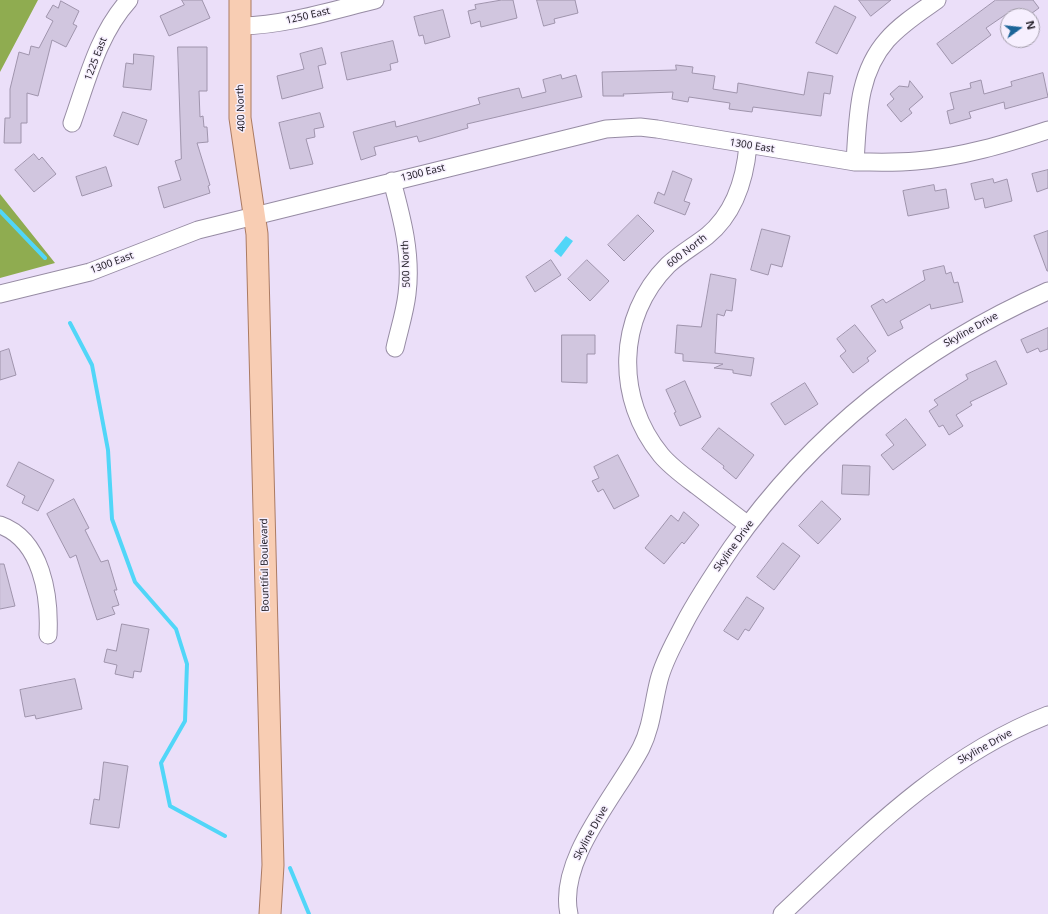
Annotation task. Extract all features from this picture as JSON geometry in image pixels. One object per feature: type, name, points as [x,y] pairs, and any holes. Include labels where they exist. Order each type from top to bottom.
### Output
[{"type":"main road","name":"400 North","points":[[240,0],[242,135],[256,215]]},
{"type":"main road","name":"Bountiful Boulevard","points":[[256,215],[260,325],[272,865],[270,914]]},
{"type":"street","name":"1225 East","points":[[72,123],[102,40],[111,24],[129,0]]},
{"type":"street","name":"1250 East","points":[[240,26],[266,25],[375,0]]},
{"type":"street","points":[[937,0],[887,39],[870,65],[862,84],[854,162],[916,161],[950,156],[993,147],[1048,130]]},
{"type":"street","name":"1300 East","points":[[0,294],[90,272],[198,230],[606,129],[640,127],[657,129],[854,162]]},
{"type":"street","name":"600 North","points":[[748,145],[742,182],[729,211],[707,236],[668,265],[649,288],[635,317],[627,354],[627,373],[634,409],[651,442],[674,468],[748,525]]},
{"type":"street","name":"500 North","points":[[392,181],[404,232],[408,272],[403,315],[394,348]]},
{"type":"street","name":"Skyline Drive","points":[[569,914],[568,894],[573,865],[586,839],[634,760],[647,735],[659,679],[665,663],[709,580],[748,525],[773,494],[818,445],[880,391],[944,345],[992,318],[1048,291]]},
{"type":"street","points":[[0,525],[10,529],[23,539],[36,558],[47,602],[48,635]]},
{"type":"street","name":"Skyline Drive","points":[[782,914],[873,829],[924,786],[966,757],[1008,734],[1048,715]]},
{"type":"green space","points":[[0,0],[38,0],[0,72]]},
{"type":"green space","points":[[0,194],[55,263],[0,278]]},
{"type":"water","points":[[566,236],[573,241],[561,257],[554,251]]},
{"type":"building","points":[[182,0],[202,0],[210,18],[169,36],[160,16],[184,5]]},
{"type":"building","points":[[502,0],[513,0],[517,18],[481,27],[480,21],[471,24],[468,11],[476,9],[475,5]]},
{"type":"building","points":[[537,0],[575,0],[578,13],[554,19],[555,23],[544,26]]},
{"type":"building","points":[[859,0],[891,0],[871,16]]},
{"type":"building","points":[[996,0],[1033,0],[1039,8],[1000,8],[1000,18],[986,28],[991,35],[952,64],[937,44]]},
{"type":"building","points":[[61,1],[79,11],[73,24],[77,26],[66,47],[52,40],[38,96],[27,93],[27,123],[21,123],[21,143],[4,143],[5,118],[10,118],[10,89],[19,52],[29,55],[31,46],[39,48],[53,21],[46,17],[53,5],[58,8]]},
{"type":"building","points":[[835,6],[856,17],[837,54],[816,43]]},
{"type":"building","points":[[443,10],[450,37],[425,44],[423,35],[419,36],[414,17]]},
{"type":"building","points":[[393,41],[398,62],[390,64],[391,70],[347,80],[341,53]]},
{"type":"building","points":[[178,47],[207,47],[207,91],[199,91],[200,117],[203,116],[204,127],[207,127],[208,142],[197,143],[210,185],[208,186],[210,193],[164,208],[158,187],[181,180],[175,161],[181,159]]},
{"type":"building","points":[[322,48],[326,64],[318,66],[323,88],[282,99],[277,76],[304,69],[300,54]]},
{"type":"building","points":[[134,54],[154,56],[151,90],[123,87],[126,63],[133,64]]},
{"type":"building","points":[[676,65],[693,67],[692,73],[715,76],[713,89],[737,93],[738,83],[804,95],[808,72],[833,76],[830,94],[824,93],[821,116],[753,107],[752,112],[729,109],[730,103],[689,97],[688,102],[672,99],[673,92],[603,96],[602,72],[676,70]]},
{"type":"building","points":[[1043,73],[1048,97],[1005,109],[1004,102],[969,112],[971,118],[950,124],[947,111],[954,109],[950,93],[971,88],[970,83],[981,80],[984,94],[1012,86],[1011,82]]},
{"type":"building","points":[[561,75],[562,79],[576,75],[582,97],[467,124],[468,128],[419,142],[417,136],[374,147],[376,155],[361,160],[353,132],[395,121],[396,127],[480,104],[478,98],[519,88],[522,98],[546,92],[543,80]]},
{"type":"building","points":[[910,81],[923,97],[909,109],[912,113],[901,122],[887,105],[894,99],[890,94],[899,86],[908,87]]},
{"type":"building","points":[[123,112],[147,120],[138,145],[114,136]]},
{"type":"building","points":[[320,113],[324,127],[314,129],[315,137],[306,139],[313,164],[290,169],[279,123]]},
{"type":"building","points":[[34,154],[39,160],[42,157],[56,174],[34,192],[15,170]]},
{"type":"building","points":[[106,167],[112,186],[82,196],[76,177]]},
{"type":"building","points":[[1048,170],[1048,188],[1037,192],[1032,174]]},
{"type":"building","points":[[673,171],[692,179],[684,201],[690,203],[685,215],[654,203],[658,192],[664,195]]},
{"type":"building","points":[[993,179],[994,183],[1007,179],[1012,201],[985,208],[983,198],[975,200],[971,184]]},
{"type":"building","points":[[934,185],[935,191],[946,189],[949,208],[908,216],[903,191]]},
{"type":"building","points":[[638,215],[654,231],[624,261],[608,245]]},
{"type":"building","points":[[762,229],[790,236],[782,267],[771,264],[768,275],[751,270]]},
{"type":"building","points":[[1048,231],[1048,271],[1047,271],[1034,236]]},
{"type":"building","points":[[551,260],[561,275],[535,292],[526,277]]},
{"type":"building","points":[[587,260],[609,281],[590,301],[568,279]]},
{"type":"building","points":[[944,266],[946,274],[951,272],[954,283],[958,282],[963,302],[931,309],[930,304],[900,321],[903,328],[888,336],[871,306],[883,299],[886,303],[925,280],[923,271]]},
{"type":"building","points":[[711,274],[736,279],[732,311],[726,310],[724,316],[717,314],[715,353],[754,358],[751,376],[733,373],[733,370],[714,368],[723,364],[683,361],[683,354],[675,353],[677,325],[701,327]]},
{"type":"building","points":[[855,325],[876,351],[867,358],[869,361],[853,373],[840,356],[846,351],[837,339]]},
{"type":"building","points":[[1048,328],[1048,349],[1040,352],[1038,348],[1027,353],[1021,340]]},
{"type":"building","points":[[562,335],[595,335],[595,354],[587,354],[587,383],[562,382]]},
{"type":"building","points":[[9,349],[16,375],[0,380],[0,352]]},
{"type":"building","points":[[996,361],[1007,384],[970,402],[972,405],[956,415],[963,426],[949,435],[943,425],[939,427],[929,411],[938,405],[934,400],[968,379],[966,375]]},
{"type":"building","points":[[685,381],[701,417],[680,426],[674,413],[676,412],[666,390]]},
{"type":"building","points":[[805,383],[818,404],[785,425],[771,404]]},
{"type":"building","points":[[906,419],[926,445],[893,470],[881,455],[894,445],[886,435]]},
{"type":"building","points":[[719,428],[754,455],[736,479],[723,468],[724,466],[702,449]]},
{"type":"building","points":[[618,455],[639,496],[614,509],[603,489],[598,492],[592,481],[599,478],[594,467]]},
{"type":"building","points":[[19,462],[54,480],[38,511],[22,503],[25,496],[7,486]]},
{"type":"building","points":[[843,465],[870,466],[869,495],[842,494]]},
{"type":"building","points":[[74,499],[89,528],[85,530],[101,562],[108,560],[117,590],[114,590],[119,605],[112,607],[115,614],[97,620],[76,555],[70,558],[47,514]]},
{"type":"building","points":[[822,501],[841,519],[818,544],[799,526]]},
{"type":"building","points":[[684,512],[699,525],[684,544],[682,542],[664,564],[645,548],[671,515],[678,521]]},
{"type":"building","points":[[783,543],[800,556],[774,590],[757,577]]},
{"type":"building","points":[[0,564],[4,564],[15,606],[0,609]]},
{"type":"building","points":[[747,597],[764,608],[749,631],[745,629],[738,640],[724,631]]},
{"type":"building","points":[[122,624],[149,629],[141,672],[134,671],[133,678],[115,674],[117,665],[104,662],[107,649],[116,651]]},
{"type":"building","points":[[75,679],[82,709],[36,719],[35,715],[25,717],[20,690]]},
{"type":"building","points":[[104,762],[128,766],[119,828],[90,824],[94,799],[99,800]]},
{"type":"waterway","points":[[0,211],[45,258]]},
{"type":"waterway","points":[[70,323],[92,365],[108,450],[112,519],[135,582],[176,629],[187,664],[185,721],[161,763],[170,806],[225,836]]},
{"type":"waterway","points":[[290,868],[309,914]]}]
